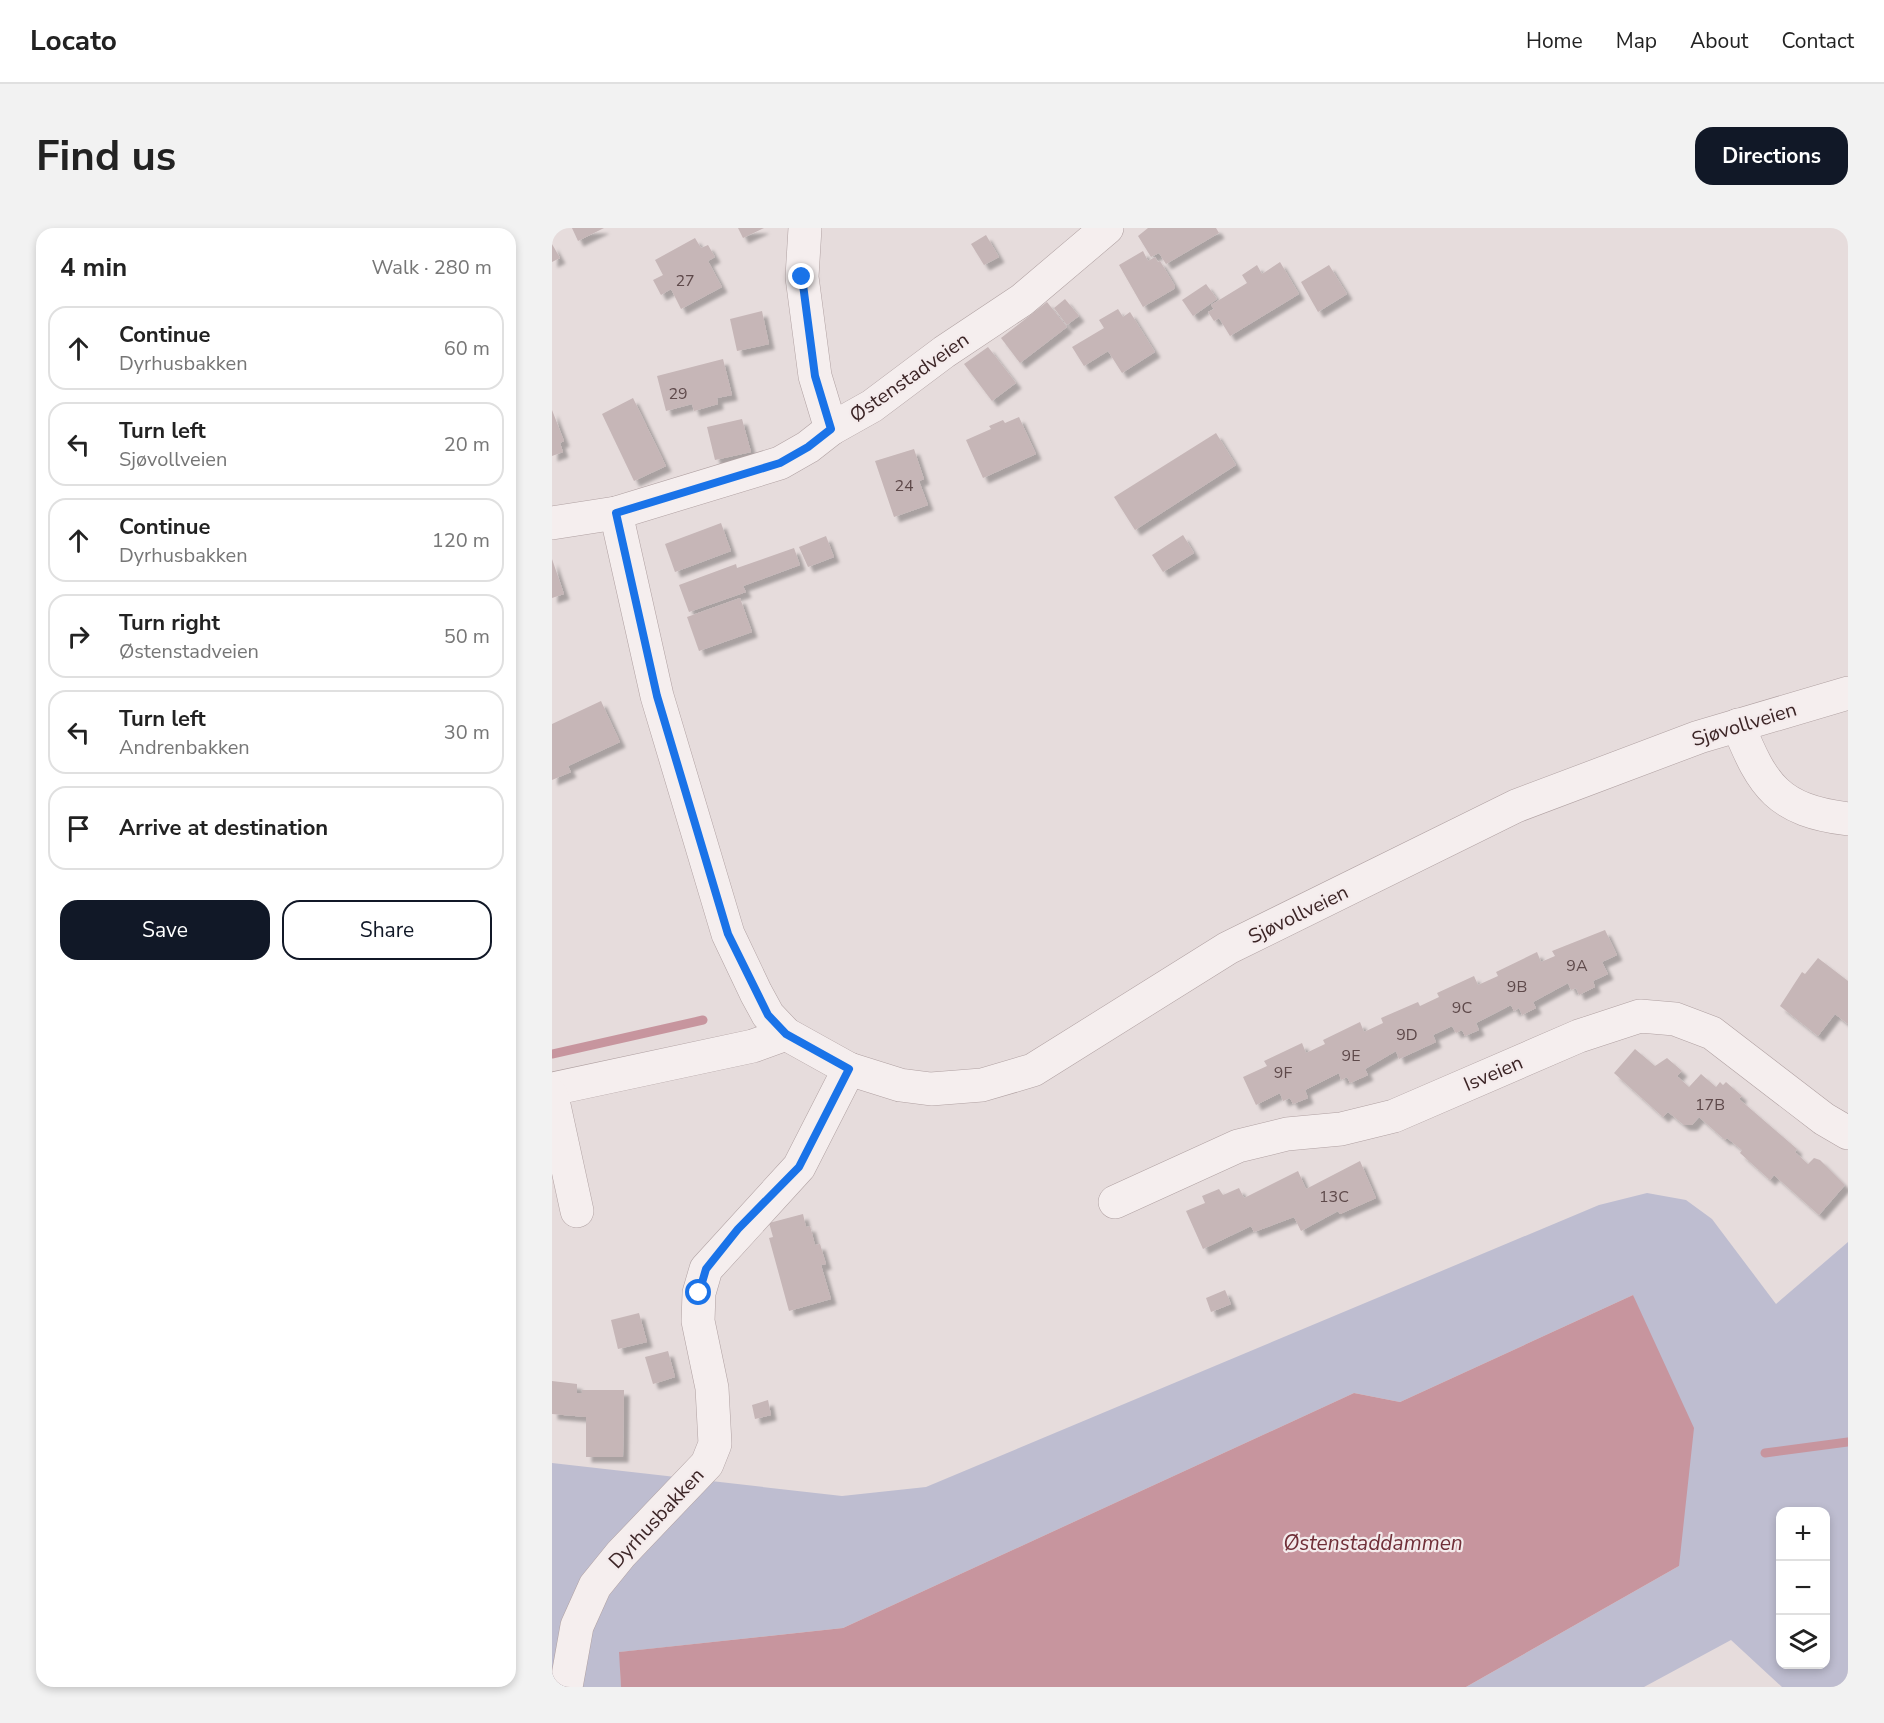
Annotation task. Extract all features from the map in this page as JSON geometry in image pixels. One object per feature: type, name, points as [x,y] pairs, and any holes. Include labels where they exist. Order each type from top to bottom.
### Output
[{"type":"street","points":[[805,228],[802,277],[815,376],[831,429]]},
{"type":"street","name":"Østenstadveien","points":[[552,523],[616,513],[780,463],[808,447],[831,429],[872,406],[944,352],[1022,300],[1107,228]]},
{"type":"street","points":[[552,1089],[753,1046],[777,1024],[724,923],[657,696],[616,513]]},
{"type":"street","name":"Sjøvollveien","points":[[777,1024],[849,1069],[900,1085],[931,1089],[982,1085],[1033,1070],[1228,948],[1516,806],[1632,760],[1738,725],[1848,693]]},
{"type":"street","points":[[1738,725],[1767,786],[1791,805],[1826,816],[1848,819]]},
{"type":"street","name":"Isveien","points":[[1115,1202],[1238,1146],[1287,1134],[1341,1129],[1394,1116],[1579,1036],[1640,1016],[1675,1019],[1713,1033],[1824,1119],[1848,1133]]},
{"type":"street","name":"Dyrhusbakken","points":[[566,1687],[577,1626],[595,1586],[621,1554],[706,1464],[715,1444],[712,1388],[698,1321],[699,1293],[706,1269],[738,1229],[799,1167],[849,1069]]},
{"type":"street","points":[[552,1095],[577,1211]]},
{"type":"shaded area","points":[[1647,1193],[1686,1200],[1712,1219],[1776,1304],[1848,1242],[1848,1687],[1782,1687],[1731,1640],[1644,1687],[1466,1687],[1679,1566],[1633,1295],[1400,1402],[1354,1393],[843,1628],[620,1652],[621,1687],[552,1687],[552,1463],[842,1496],[926,1487],[1599,1205]]},
{"type":"water","name":"Østenstaddammen","points":[[1633,1295],[1694,1428],[1679,1566],[1466,1687],[621,1687],[619,1652],[843,1628],[1354,1393],[1400,1402]]},
{"type":"building","points":[[572,228],[604,228],[578,241]]},
{"type":"building","points":[[738,228],[764,228],[743,238]]},
{"type":"building","points":[[1148,228],[1216,228],[1219,233],[1166,264],[1159,253],[1151,257],[1138,236]]},
{"type":"building","points":[[986,235],[999,257],[984,265],[971,244]]},
{"type":"building","points":[[695,238],[701,248],[708,245],[715,257],[708,261],[722,287],[681,309],[671,289],[661,295],[653,280],[663,275],[655,260]]},
{"type":"building","points":[[552,244],[560,258],[552,262]]},
{"type":"building","points":[[1143,251],[1148,261],[1155,257],[1158,262],[1160,261],[1175,286],[1174,289],[1143,307],[1119,265]]},
{"type":"building","points":[[1280,262],[1299,294],[1230,336],[1219,318],[1214,321],[1208,312],[1214,309],[1211,305],[1247,283],[1242,275],[1257,265],[1262,274]]},
{"type":"building","points":[[1329,265],[1347,294],[1318,312],[1301,282]]},
{"type":"building","points":[[1206,284],[1217,299],[1193,316],[1182,300]]},
{"type":"building","points":[[1065,299],[1079,316],[1067,325],[1054,308]]},
{"type":"building","points":[[1047,302],[1067,327],[1020,363],[1001,338]]},
{"type":"building","points":[[1118,309],[1123,317],[1130,312],[1155,352],[1122,373],[1108,351],[1084,366],[1072,347],[1104,328],[1099,320]]},
{"type":"building","points":[[762,311],[769,344],[737,351],[730,319]]},
{"type":"building","points":[[988,347],[1016,383],[992,401],[964,364]]},
{"type":"building","points":[[723,359],[732,395],[717,398],[718,404],[694,411],[692,404],[666,411],[657,376]]},
{"type":"building","points":[[633,398],[666,466],[634,481],[602,414]]},
{"type":"building","points":[[552,410],[564,441],[560,443],[563,452],[552,456]]},
{"type":"building","points":[[1019,417],[1036,454],[983,478],[966,440],[991,429],[989,426]]},
{"type":"building","points":[[742,419],[751,452],[715,460],[707,427]]},
{"type":"building","points":[[1216,433],[1236,465],[1135,530],[1114,497]]},
{"type":"building","points":[[914,449],[924,479],[919,481],[928,505],[894,517],[875,461]]},
{"type":"building","points":[[721,523],[731,551],[675,572],[665,544]]},
{"type":"building","points":[[1183,535],[1194,553],[1163,572],[1152,555]]},
{"type":"building","points":[[826,536],[834,557],[808,567],[799,547]]},
{"type":"building","points":[[794,548],[800,565],[743,586],[746,592],[689,612],[679,585],[736,564],[737,568]]},
{"type":"building","points":[[552,559],[564,594],[552,598]]},
{"type":"building","points":[[740,598],[752,632],[699,651],[687,617]]},
{"type":"building","points":[[601,701],[620,742],[568,766],[571,772],[552,780],[552,724]]},
{"type":"building","points":[[1605,930],[1617,955],[1602,962],[1608,974],[1593,981],[1595,987],[1579,995],[1576,988],[1571,990],[1568,983],[1533,1002],[1536,1008],[1522,1015],[1519,1008],[1514,1011],[1511,1005],[1476,1023],[1479,1030],[1465,1036],[1462,1030],[1456,1033],[1452,1026],[1433,1035],[1436,1042],[1399,1059],[1396,1051],[1365,1069],[1368,1075],[1350,1083],[1347,1077],[1341,1080],[1339,1073],[1305,1090],[1308,1098],[1293,1104],[1290,1098],[1283,1101],[1280,1093],[1256,1105],[1243,1077],[1267,1066],[1264,1061],[1302,1043],[1306,1053],[1325,1044],[1323,1040],[1360,1022],[1364,1032],[1383,1023],[1381,1018],[1418,1002],[1420,1006],[1439,997],[1437,993],[1474,976],[1478,985],[1498,976],[1496,972],[1537,952],[1541,962],[1555,956],[1552,951]]},
{"type":"building","points":[[1818,958],[1848,981],[1848,1024],[1835,1014],[1818,1036],[1780,1006],[1802,972],[1805,974]]},
{"type":"building","points":[[1635,1049],[1655,1066],[1667,1058],[1682,1071],[1677,1076],[1689,1087],[1701,1074],[1716,1087],[1720,1082],[1723,1085],[1726,1082],[1742,1096],[1739,1099],[1797,1149],[1795,1152],[1808,1164],[1814,1158],[1820,1160],[1845,1185],[1819,1215],[1774,1175],[1770,1180],[1740,1153],[1742,1150],[1727,1138],[1725,1140],[1699,1117],[1692,1125],[1684,1125],[1668,1112],[1663,1117],[1614,1073]]},
{"type":"building","points":[[1360,1161],[1376,1198],[1340,1214],[1338,1211],[1301,1231],[1294,1217],[1254,1232],[1251,1226],[1203,1249],[1186,1211],[1205,1203],[1202,1196],[1219,1189],[1223,1195],[1239,1188],[1244,1198],[1298,1171],[1306,1189]]},
{"type":"building","points":[[803,1214],[806,1227],[810,1226],[815,1245],[820,1244],[826,1264],[821,1265],[831,1299],[789,1311],[769,1238],[773,1237],[769,1223]]},
{"type":"building","points":[[1225,1290],[1231,1304],[1211,1312],[1206,1298]]},
{"type":"building","points":[[639,1313],[647,1342],[618,1349],[611,1320]]},
{"type":"building","points":[[668,1351],[675,1377],[653,1384],[645,1357]]},
{"type":"building","points":[[552,1381],[577,1384],[577,1393],[582,1393],[582,1390],[624,1390],[623,1457],[586,1457],[586,1417],[552,1414]]},
{"type":"building","points":[[768,1400],[771,1415],[755,1419],[752,1405]]},
{"type":"waterway","points":[[552,1054],[703,1020]]},
{"type":"waterway","points":[[1765,1453],[1848,1442]]},
{"type":"route","points":[[699,1293],[706,1269],[738,1229],[799,1167],[849,1069],[786,1034],[768,1015],[728,934],[657,696],[616,513],[780,463],[808,447],[831,429],[815,376],[802,277]]}]
